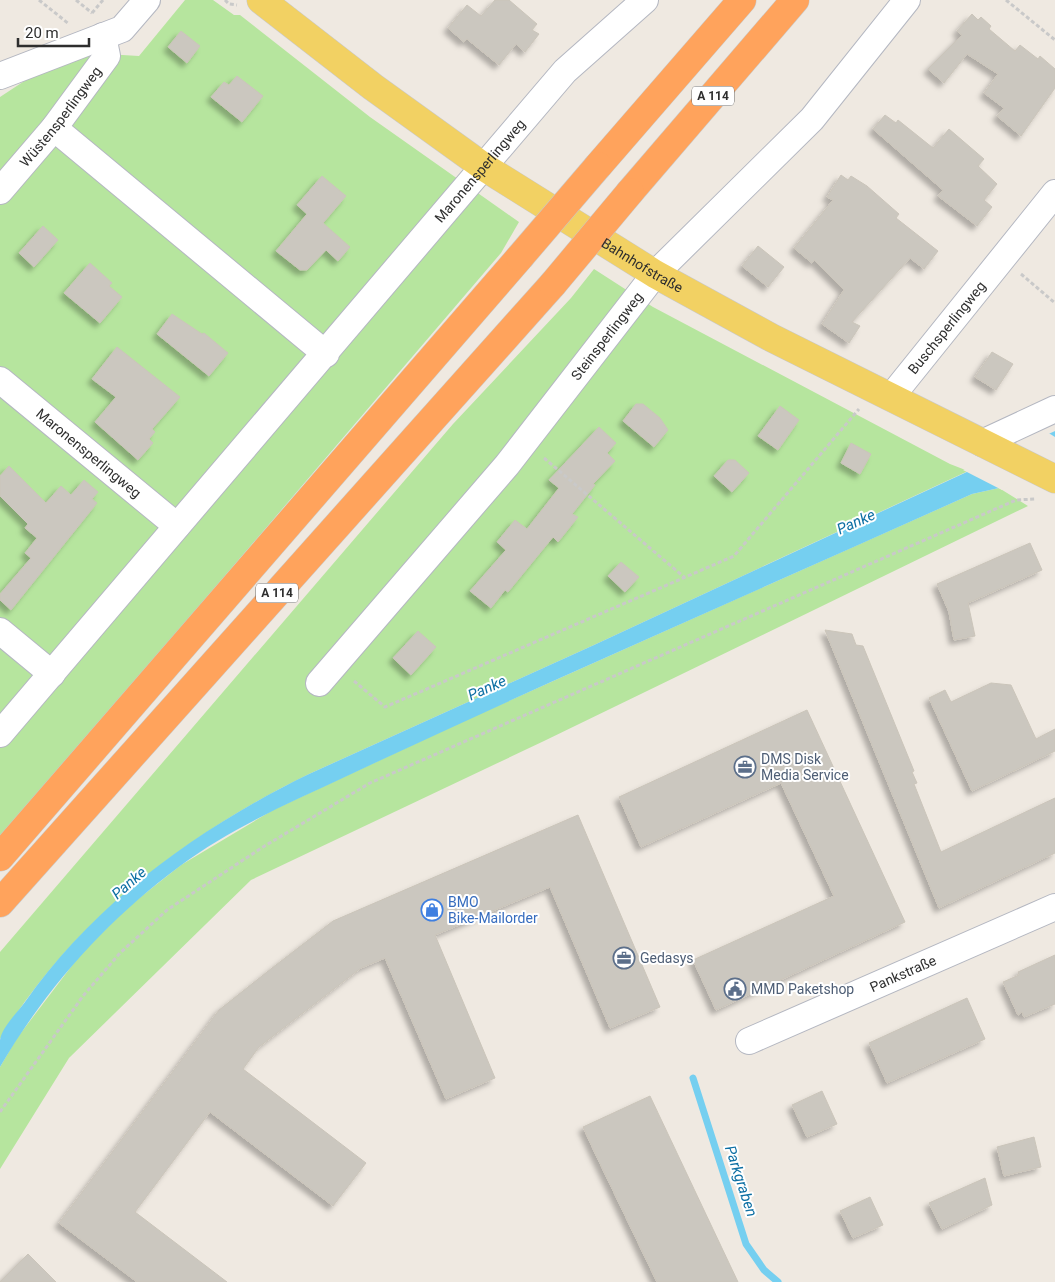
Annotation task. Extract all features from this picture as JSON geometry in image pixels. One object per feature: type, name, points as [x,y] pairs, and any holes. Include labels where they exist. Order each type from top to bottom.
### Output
[{"type":"highway","name":"A 114","points":[[0,857],[742,0]]},
{"type":"highway","name":"A 114","points":[[0,903],[553,284],[795,0]]},
{"type":"main road","name":"Bahnhofstraße","points":[[262,0],[373,87],[484,167],[655,274],[772,338],[1055,479]]},
{"type":"street","points":[[0,76],[98,25],[122,29],[147,0]]},
{"type":"street","name":"Maronensperlingweg","points":[[0,734],[326,354],[464,187],[484,167],[565,71],[645,0]]},
{"type":"street","name":"Steinsperlingweg","points":[[326,674],[525,442],[655,274],[812,119],[907,0]]},
{"type":"street","name":"Wüstensperlingweg","points":[[0,191],[54,128],[107,56],[98,25]]},
{"type":"street","points":[[54,128],[326,354]]},
{"type":"street","name":"Buschsperlingweg","points":[[891,397],[1055,192]]},
{"type":"street","name":"Maronensperlingweg","points":[[0,380],[177,526]]},
{"type":"street","points":[[986,444],[1055,409]]},
{"type":"street","points":[[0,631],[52,674]]},
{"type":"street","name":"Pankstraße","points":[[749,1042],[1055,907]]},
{"type":"path","points":[[39,0],[77,31]]},
{"type":"path","points":[[76,0],[98,25]]},
{"type":"path","points":[[1006,0],[1055,40]]},
{"type":"path","points":[[1002,258],[1055,302]]},
{"type":"path","points":[[326,674],[385,707],[734,556],[858,412]]},
{"type":"path","points":[[525,442],[684,577]]},
{"type":"path","points":[[0,1112],[11,1094],[83,996],[120,954],[167,910],[263,847],[370,783],[1016,500],[1036,499]]},
{"type":"green space","points":[[185,0],[213,0],[234,15],[240,15],[370,117],[519,222],[501,253],[0,839],[0,97],[32,76],[89,53],[139,56]]},
{"type":"green space","points":[[594,269],[653,307],[950,464],[968,471],[594,645],[309,774],[263,798],[219,824],[176,853],[135,885],[97,919],[61,956],[29,996],[0,1039],[0,952],[453,424],[571,298]]},
{"type":"green space","points":[[999,488],[1028,506],[544,741],[251,880],[69,1058],[0,1169],[0,1067],[17,1038],[80,955],[128,907],[181,865],[273,810],[468,719],[972,494]]},
{"type":"water","points":[[1055,431],[1055,462],[999,488],[972,494],[551,682],[282,806],[199,852],[153,887],[103,933],[58,983],[37,1010],[0,1067],[0,1040],[7,1025],[53,966],[84,932],[152,870],[228,818],[309,774],[594,645]]},
{"type":"pier","points":[[1047,432],[1055,437],[1055,465],[1002,490],[963,470]]},
{"type":"building","points":[[495,0],[509,0],[537,24],[532,30],[539,34],[525,52],[516,44],[499,65],[467,39],[464,42],[448,28],[467,5],[481,16]]},
{"type":"building","points":[[972,14],[978,20],[981,17],[991,26],[989,29],[1015,51],[1020,45],[1038,59],[1040,56],[1055,69],[1055,88],[1021,136],[997,116],[1004,108],[984,93],[998,74],[967,54],[944,83],[928,69],[962,35],[957,31]]},
{"type":"building","points":[[181,31],[200,46],[187,63],[168,47]]},
{"type":"building","points":[[237,76],[263,96],[242,122],[211,97],[224,82],[229,85]]},
{"type":"building","points":[[885,115],[896,123],[898,120],[933,148],[949,129],[984,159],[978,166],[997,184],[984,200],[992,207],[977,226],[938,196],[943,190],[873,129]]},
{"type":"building","points":[[841,175],[848,180],[851,176],[867,186],[899,214],[896,218],[938,251],[924,269],[910,258],[852,322],[860,326],[849,343],[822,324],[844,290],[814,260],[812,263],[794,248],[833,200],[827,197]]},
{"type":"building","points":[[322,176],[346,196],[323,223],[350,247],[338,261],[326,250],[307,270],[300,270],[276,251],[307,214],[297,205]]},
{"type":"building","points":[[43,226],[58,240],[34,267],[19,253]]},
{"type":"building","points":[[758,246],[784,267],[768,287],[742,266]]},
{"type":"building","points":[[90,263],[112,283],[109,286],[122,297],[100,323],[64,293]]},
{"type":"building","points":[[172,314],[202,334],[204,333],[228,353],[209,376],[157,334]]},
{"type":"building","points":[[117,347],[180,397],[152,429],[155,432],[149,439],[153,443],[138,460],[95,422],[116,397],[92,379]]},
{"type":"building","points":[[992,352],[1013,364],[996,390],[975,377]]},
{"type":"building","points":[[636,404],[643,404],[660,418],[668,430],[654,447],[623,421]]},
{"type":"building","points":[[780,406],[799,420],[778,450],[758,436]]},
{"type":"building","points":[[599,427],[616,443],[607,453],[615,461],[593,484],[595,485],[572,514],[578,517],[558,542],[553,537],[508,592],[505,590],[491,608],[470,591],[506,550],[497,542],[515,520],[527,529],[559,488],[549,480]]},
{"type":"building","points":[[851,443],[871,454],[860,474],[841,463]]},
{"type":"building","points":[[728,460],[735,460],[749,473],[732,492],[714,476]]},
{"type":"building","points":[[9,466],[46,503],[61,486],[71,495],[84,480],[98,492],[92,499],[97,503],[11,610],[0,600],[0,594],[31,558],[25,553],[37,538],[25,528],[28,524],[0,496],[0,476]]},
{"type":"building","points":[[1030,543],[1042,570],[968,603],[975,636],[954,640],[949,612],[937,584]]},
{"type":"building","points":[[621,562],[639,577],[625,592],[608,576]]},
{"type":"building","points":[[825,630],[852,634],[856,645],[863,646],[914,771],[912,772],[917,783],[914,784],[941,852],[1055,798],[1055,853],[939,908]]},
{"type":"building","points":[[418,631],[436,647],[411,675],[393,658]]},
{"type":"building","points":[[991,683],[1011,685],[1036,739],[1055,729],[1055,751],[972,791],[929,698],[945,690],[951,702]]},
{"type":"building","points":[[807,710],[905,922],[716,1010],[693,960],[834,896],[781,783],[641,847],[619,797]]},
{"type":"building","points":[[578,815],[660,1007],[610,1028],[550,887],[435,935],[495,1078],[446,1099],[385,958],[361,968],[259,1047],[243,1069],[366,1163],[333,1206],[210,1112],[135,1212],[227,1282],[137,1282],[59,1223],[219,1010],[272,968],[333,921]]},
{"type":"building","points":[[1055,955],[1055,1004],[1024,1017],[1022,1012],[1018,1015],[1003,982],[1019,975],[1018,972]]},
{"type":"building","points":[[967,998],[985,1039],[887,1083],[869,1043]]},
{"type":"building","points":[[822,1091],[837,1124],[807,1137],[792,1105]]},
{"type":"building","points":[[650,1096],[738,1282],[657,1282],[595,1153],[583,1127]]},
{"type":"building","points":[[1034,1137],[1041,1167],[1004,1176],[997,1147]]},
{"type":"building","points":[[985,1178],[992,1205],[942,1229],[929,1203]]},
{"type":"building","points":[[870,1197],[883,1225],[853,1238],[840,1211]]},
{"type":"building","points":[[28,1254],[56,1282],[0,1282]]},
{"type":"waterway","name":"Parkgraben","points":[[693,1078],[746,1244],[764,1270],[778,1282]]},
{"type":"place","name":"DMS Disk Media Service","points":[[745,767]]},
{"type":"place","name":"BMO Bike-Mailorder","points":[[432,910]]},
{"type":"place","name":"Gedasys","points":[[624,958]]},
{"type":"place","name":"MMD Paketshop","points":[[735,989]]},
{"type":"water label","name":"Panke","points":[[856,522]]},
{"type":"water label","name":"Panke","points":[[487,688]]},
{"type":"water label","name":"Panke","points":[[129,883]]}]
